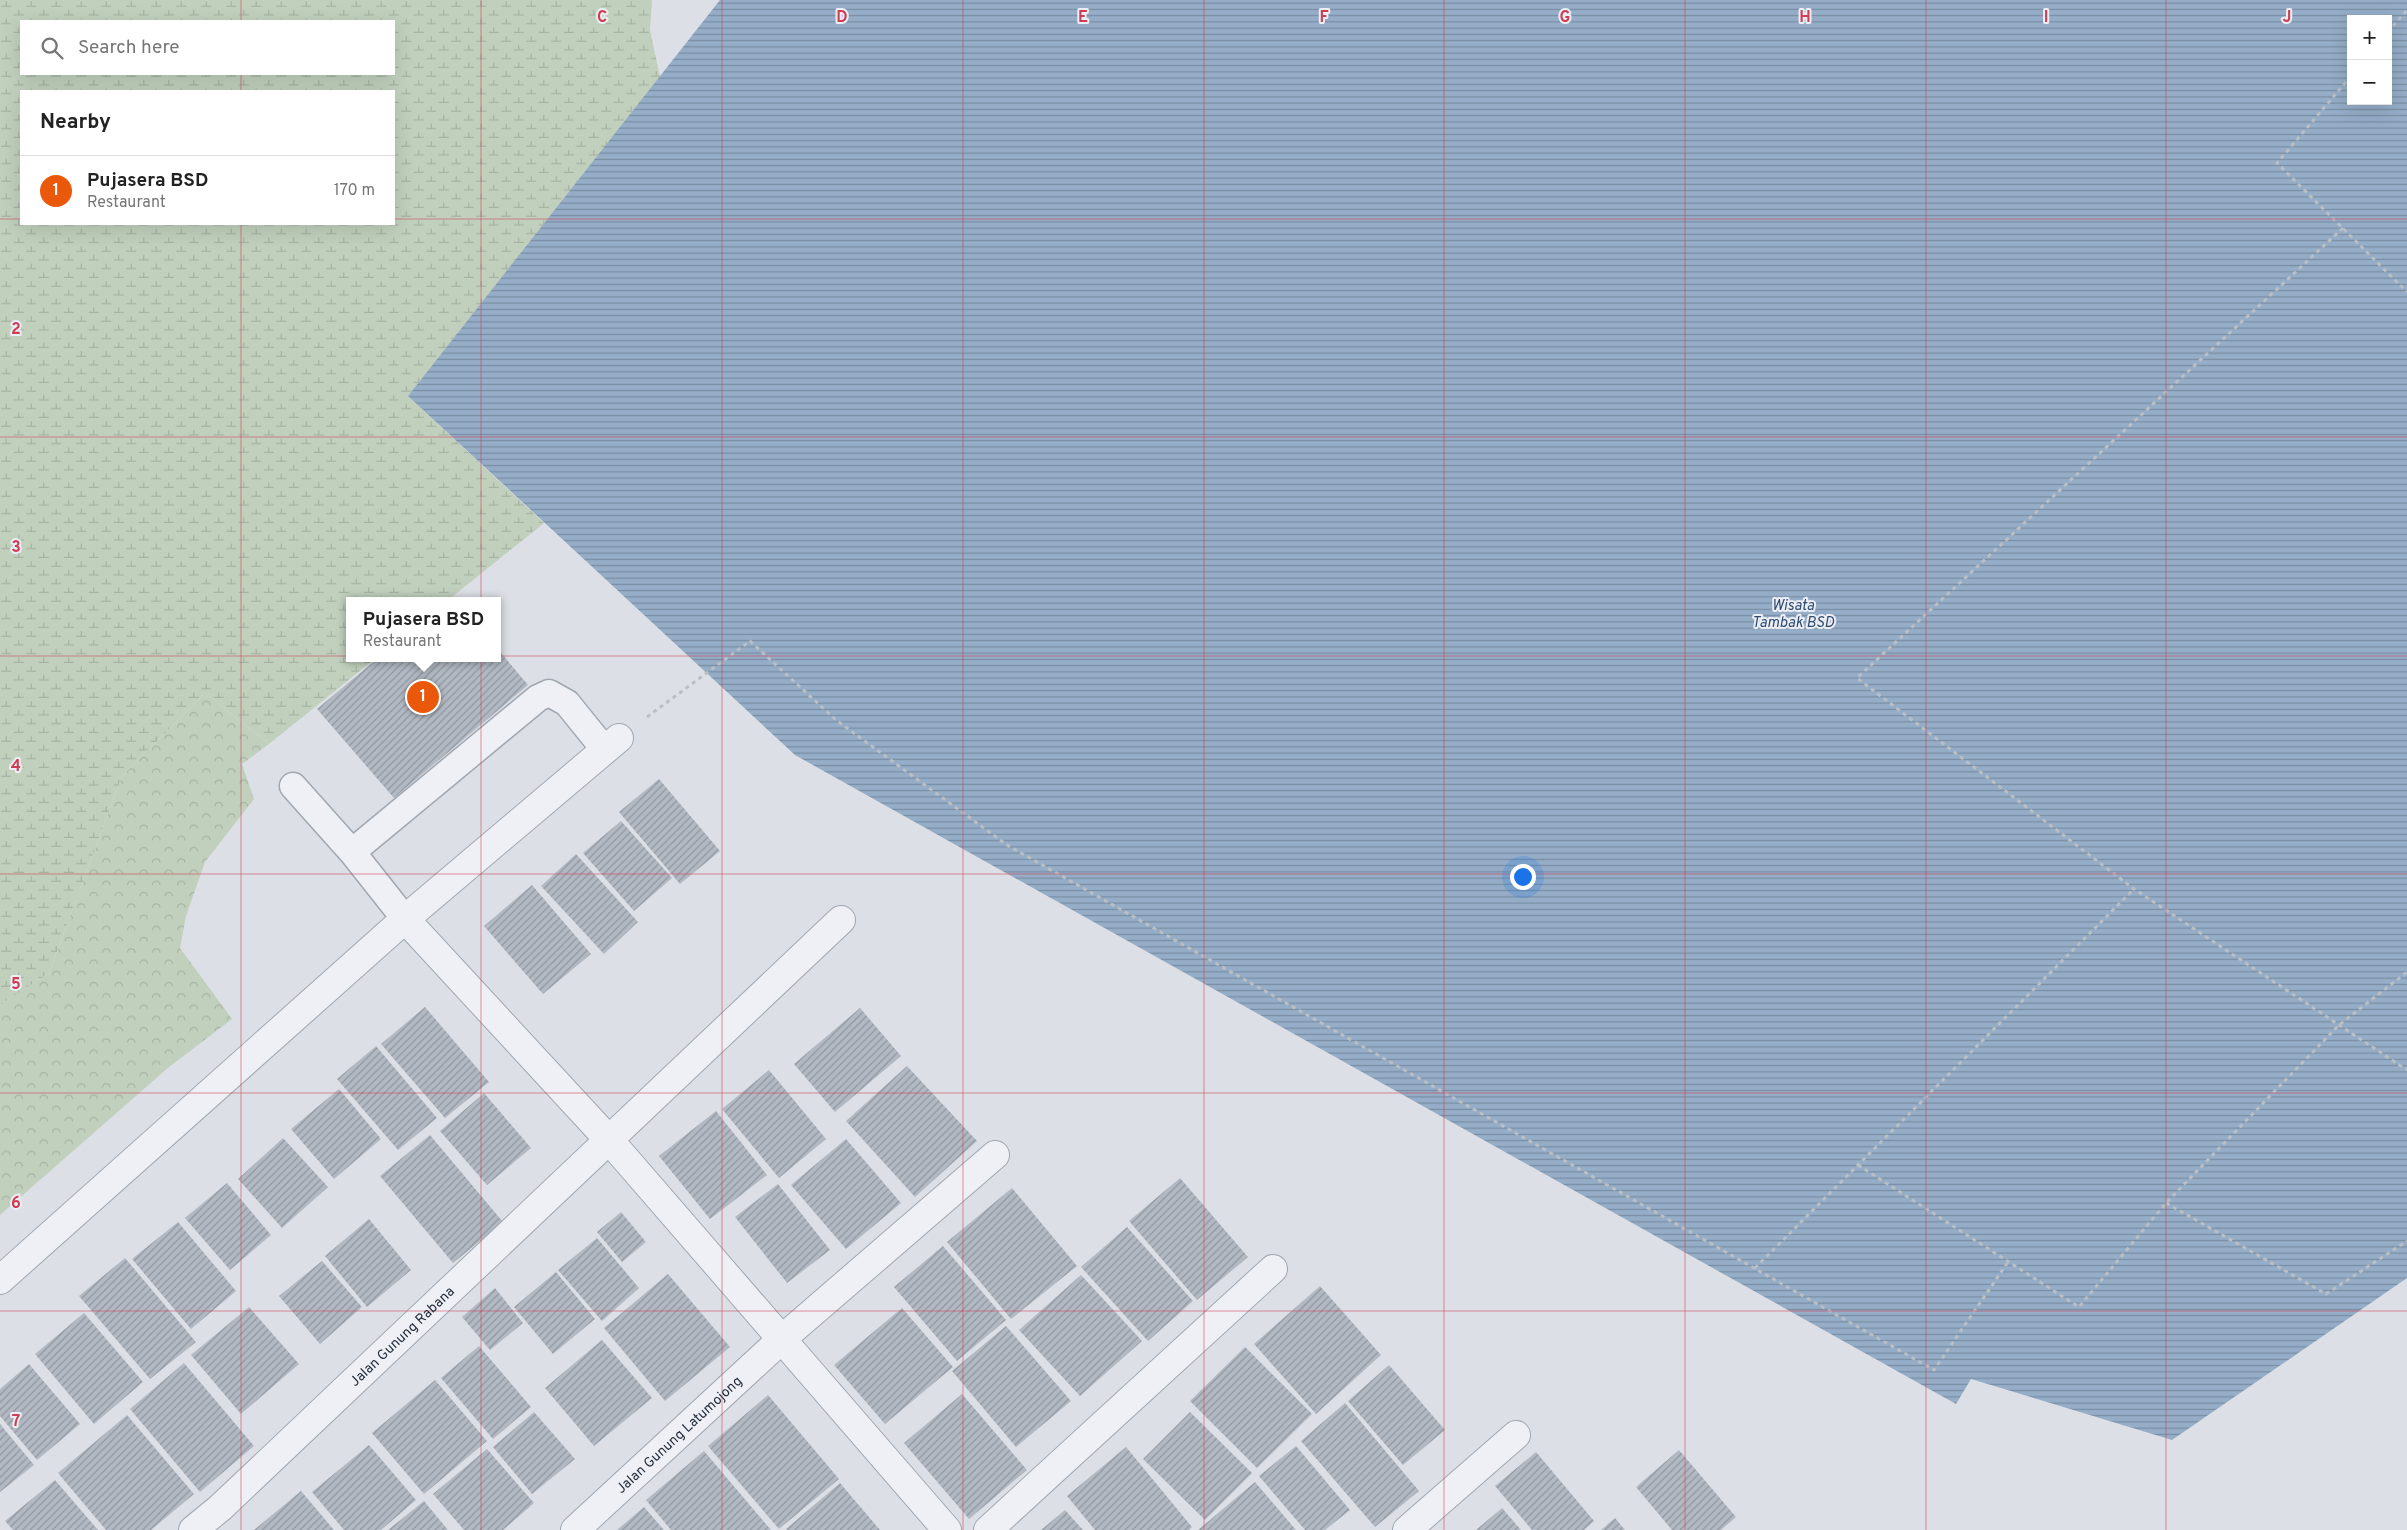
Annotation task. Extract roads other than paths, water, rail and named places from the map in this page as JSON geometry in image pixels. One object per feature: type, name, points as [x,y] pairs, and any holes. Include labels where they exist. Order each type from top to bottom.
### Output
[{"type":"street","points":[[0,1280],[405,919],[612,744]]},
{"type":"street","points":[[405,919],[610,1141],[783,1338],[947,1530]]},
{"type":"street","name":"Jalan Gunung Rabana","points":[[193,1530],[227,1501],[610,1141],[841,920]]},
{"type":"street","name":"Jalan Gunung Latumojong","points":[[575,1530],[783,1338],[995,1155]]},
{"type":"street","points":[[988,1530],[1273,1269]]},
{"type":"street","points":[[1407,1530],[1516,1435]]},
{"type":"lane","points":[[352,852],[538,698],[549,693],[567,703],[612,744]]},
{"type":"lane","points":[[292,786],[352,852],[405,919]]},
{"type":"water","name":"Wisata Tambak BSD","points":[[720,0],[2407,0],[2407,1278],[2172,1440],[1971,1379],[1956,1404],[795,755],[408,396]]},
{"type":"place","name":"Pujasera BSD","points":[[423,697]]}]
